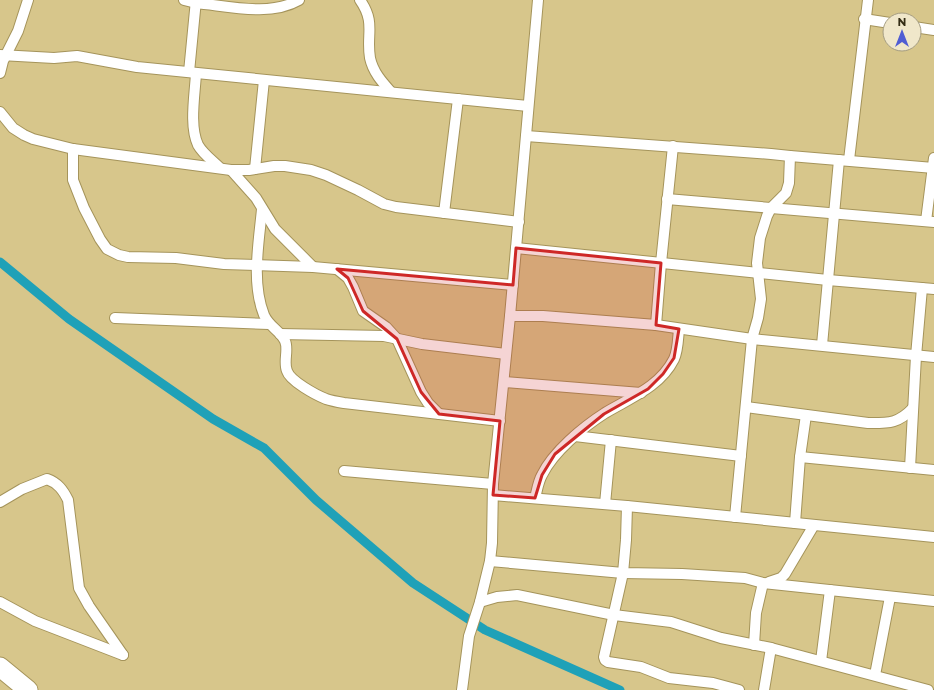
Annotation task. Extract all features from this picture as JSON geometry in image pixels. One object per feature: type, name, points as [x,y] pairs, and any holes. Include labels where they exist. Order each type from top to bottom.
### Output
[{"type":"highway","points":[[0,667],[28,690]]},
{"type":"street","points":[[0,74],[3,56],[18,31],[28,0]]},
{"type":"street","points":[[184,0],[269,10],[282,8],[299,0]]},
{"type":"street","points":[[360,0],[370,18],[370,58],[377,76],[391,92]]},
{"type":"street","points":[[462,690],[469,636],[480,602],[490,561],[492,543],[493,484],[504,382],[538,0]]},
{"type":"street","points":[[822,346],[834,213],[844,160],[868,0]]},
{"type":"street","points":[[196,1],[193,73],[193,128],[199,147],[220,168]]},
{"type":"street","points":[[864,19],[882,22]]},
{"type":"street","points":[[922,28],[934,30]]},
{"type":"street","points":[[3,56],[54,58],[77,56],[137,67],[528,106]]},
{"type":"street","points":[[255,169],[264,80]]},
{"type":"street","points":[[444,213],[458,99]]},
{"type":"street","points":[[0,112],[13,128],[24,135],[33,139],[73,149],[231,170],[285,166],[310,170],[326,175],[384,204],[396,207],[518,222]]},
{"type":"street","points":[[526,136],[844,160],[934,165],[930,222],[667,199]]},
{"type":"street","points":[[656,325],[673,146]]},
{"type":"street","points":[[73,149],[73,180],[84,208],[100,239],[107,249],[119,255],[128,257],[176,258],[224,264],[313,267],[513,285]]},
{"type":"street","points":[[735,517],[752,339],[758,318],[761,299],[757,263],[760,238],[771,208],[786,193],[790,156]]},
{"type":"street","points":[[231,170],[252,193],[275,229],[313,267]]},
{"type":"street","points":[[262,209],[257,266],[260,300],[264,315],[270,324],[286,341],[287,371],[292,379],[324,398],[362,406],[500,421]]},
{"type":"street","points":[[516,248],[828,280],[934,289]]},
{"type":"street","points":[[337,269],[348,278],[363,311],[386,328],[397,339],[421,392],[428,403],[439,414]]},
{"type":"street","points":[[910,468],[916,356],[922,288]]},
{"type":"street","points":[[510,316],[543,316],[656,325],[752,339],[934,357]]},
{"type":"street","points":[[115,318],[270,324]]},
{"type":"street","points":[[535,498],[542,475],[555,454],[575,436],[604,414],[648,389],[663,374],[674,358],[679,329]]},
{"type":"street","points":[[280,334],[368,334],[422,344],[506,354]]},
{"type":"street","points":[[504,382],[641,393]]},
{"type":"street","points":[[746,406],[868,423],[888,423],[904,418],[913,408]]},
{"type":"street","points":[[795,522],[800,457],[806,415]]},
{"type":"street","points":[[575,436],[741,456]]},
{"type":"street","points":[[605,504],[611,440]]},
{"type":"street","points":[[800,457],[934,470]]},
{"type":"street","points":[[344,471],[493,484]]},
{"type":"street","points":[[0,502],[22,489],[47,479],[55,482],[63,491],[68,500],[79,588],[123,655],[34,621],[0,602]]},
{"type":"street","points":[[493,495],[795,522],[934,537]]},
{"type":"street","points":[[626,506],[626,540],[623,573],[604,657],[605,660],[608,662],[641,667],[669,678],[739,690]]},
{"type":"street","points":[[763,583],[776,580],[785,574],[814,525]]},
{"type":"street","points":[[490,561],[623,573],[682,574],[745,578],[763,583],[934,602]]},
{"type":"street","points":[[754,645],[756,613],[763,583]]},
{"type":"street","points":[[821,661],[830,590]]},
{"type":"street","points":[[480,602],[497,597],[517,595],[614,616],[671,622],[710,635],[771,648],[928,690]]},
{"type":"street","points":[[876,675],[890,596]]},
{"type":"street","points":[[764,690],[771,648]]},
{"type":"highlighted area","points":[[516,248],[661,263],[656,325],[679,329],[674,358],[663,374],[648,389],[604,414],[555,454],[542,475],[535,498],[493,495],[500,421],[439,414],[421,392],[397,339],[363,311],[348,278],[337,269],[513,285]]},
{"type":"waterway","points":[[0,262],[69,319],[213,419],[264,448],[316,500],[413,583],[485,630],[620,690]]}]
